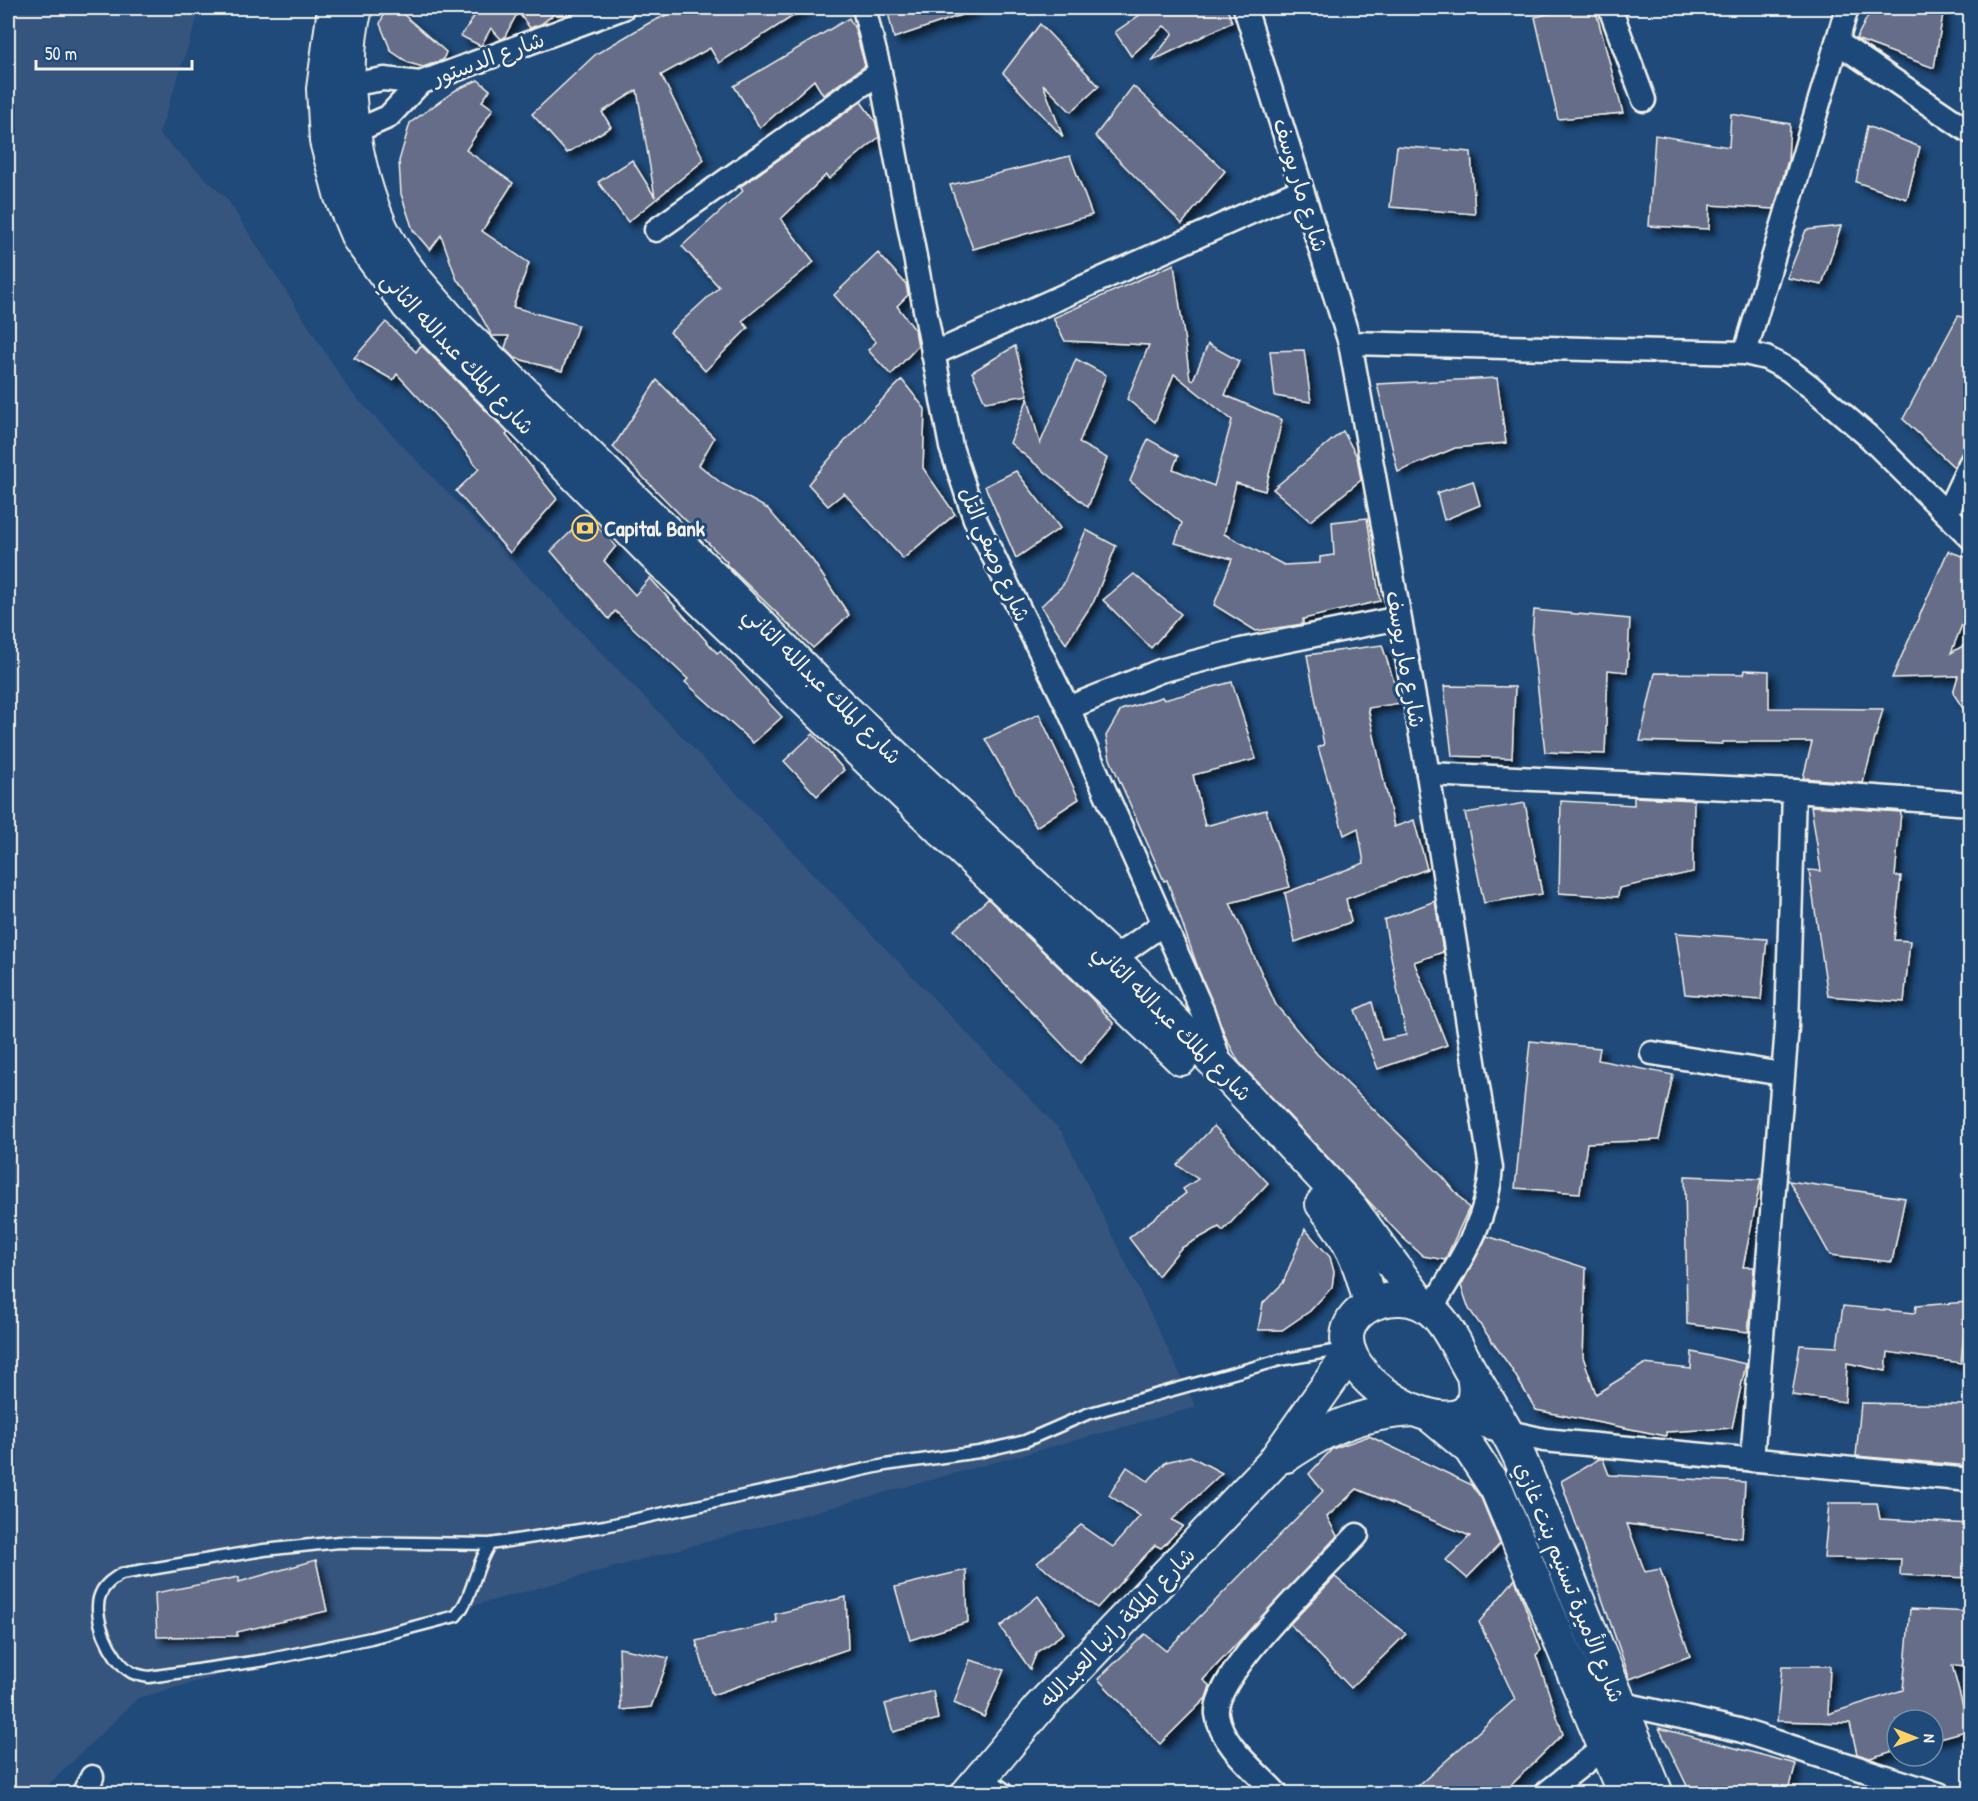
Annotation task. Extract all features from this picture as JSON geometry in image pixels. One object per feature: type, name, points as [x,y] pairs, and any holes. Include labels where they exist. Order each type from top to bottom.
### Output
[{"type":"main road","name":"شارع الملك عبدالله الثاني","points":[[334,8],[337,87],[355,133],[368,193],[382,230],[400,259],[454,324],[709,573],[839,704],[1113,959],[1222,1070],[1351,1208],[1426,1306]]},
{"type":"main road","name":"شارع الملك عبدالله الثاني","points":[[356,8],[326,141],[340,197],[358,238],[408,306],[654,555],[972,861],[1039,922],[1302,1180],[1353,1247],[1364,1276],[1370,1305]]},
{"type":"main road","points":[[1404,1298],[1426,1306],[1442,1320],[1473,1376],[1476,1390],[1472,1404],[1461,1414],[1431,1415],[1378,1388],[1363,1374],[1349,1351],[1352,1323],[1359,1312],[1370,1305],[1387,1299],[1404,1298]]},
{"type":"main road","name":"شارع الملكة رانيا العبدالله","points":[[983,1789],[1039,1708],[1272,1464],[1349,1351]]},
{"type":"main road","name":"شارع الأميرة تسنيم بنت غازي","points":[[1473,1376],[1509,1434],[1657,1794]]},
{"type":"main road","name":"شارع الملكة رانيا العبدالله","points":[[1272,1464],[1318,1434],[1341,1423],[1372,1414],[1431,1415]]},
{"type":"main road","name":"شارع الأميرة تسنيم بنت غازي","points":[[1431,1415],[1470,1449],[1497,1490],[1624,1794]]},
{"type":"street","name":"شارع الدستور","points":[[337,87],[384,79],[420,83],[624,8]]},
{"type":"street","name":"شارع وصفي التل","points":[[864,8],[880,72],[951,447],[975,519],[1068,708],[1203,1012],[1222,1070]]},
{"type":"street","name":"شارع مار يوسف","points":[[1245,8],[1270,80],[1301,190],[1350,343],[1428,774],[1491,1168],[1485,1206],[1475,1236],[1426,1306]]},
{"type":"street","points":[[1610,8],[1644,100]]},
{"type":"street","points":[[1745,353],[1847,8]]},
{"type":"street","points":[[1837,42],[1971,132]]},
{"type":"street","points":[[656,230],[880,72]]},
{"type":"street","name":"شارع الدستور","points":[[326,141],[355,133],[388,117],[420,83]]},
{"type":"street","points":[[933,354],[1301,190]]},
{"type":"street","points":[[1350,343],[1745,353],[1773,362],[1811,387],[1868,436],[1971,537]]},
{"type":"street","points":[[1947,513],[1971,464]]},
{"type":"street","points":[[1068,708],[1160,671],[1241,650],[1399,618]]},
{"type":"street","points":[[1428,774],[1794,791],[1971,804]]},
{"type":"street","points":[[1752,1460],[1791,937],[1794,791]]},
{"type":"street","points":[[1113,959],[1163,924]]},
{"type":"street","points":[[1652,1053],[1782,1074]]},
{"type":"street","points":[[1431,1415],[1509,1434],[1579,1444],[1971,1480]]},
{"type":"street","points":[[1277,1794],[1224,1735],[1217,1715],[1220,1695],[1232,1672],[1254,1645],[1357,1535]]},
{"type":"street","points":[[1619,1703],[1739,1730],[1939,1794]]},
{"type":"street","points":[[1545,1794],[1603,1748]]},
{"type":"lane","points":[[490,1544],[478,1564],[465,1606],[456,1616],[445,1621],[382,1636],[278,1657],[149,1677],[132,1673],[121,1664],[109,1647],[100,1623],[100,1593],[109,1582],[121,1574],[264,1550],[339,1542],[490,1544],[605,1526],[885,1465],[979,1452],[1025,1440],[1097,1411],[1280,1360],[1349,1351]]},
{"type":"shaded area","points":[[8,8],[201,8],[159,134],[227,199],[350,391],[1062,1132],[1196,1407],[138,1698],[40,1793],[8,1794]]},
{"type":"building","points":[[386,8],[396,8],[446,52],[443,60],[423,67],[409,63],[391,51],[380,24]]},
{"type":"building","points":[[473,8],[562,8],[541,24],[530,28],[518,12],[504,38],[501,39],[491,28],[481,46],[461,36],[477,12]]},
{"type":"building","points":[[682,8],[806,8],[719,63],[710,48],[661,75],[704,160],[628,222],[598,182],[632,160],[655,197],[637,90],[602,112],[611,127],[567,153],[532,114],[596,54],[649,23]]},
{"type":"building","points":[[887,8],[975,8],[976,10],[894,38]]},
{"type":"building","points":[[1144,8],[1227,8],[1232,22],[1152,61],[1173,33],[1164,26],[1131,56],[1115,32],[1147,10]]},
{"type":"building","points":[[1571,8],[1595,8],[1623,113],[1558,119],[1535,17]]},
{"type":"building","points":[[1872,8],[1944,8],[1934,68],[1856,39]]},
{"type":"building","points":[[849,18],[855,29],[865,66],[823,95],[814,80],[760,128],[734,86]]},
{"type":"building","points":[[1040,24],[1099,86],[1071,112],[1043,84],[1063,137],[1003,73]]},
{"type":"building","points":[[478,80],[490,90],[482,101],[493,109],[466,150],[513,183],[482,231],[529,263],[513,307],[578,325],[562,371],[515,358],[505,348],[509,336],[492,336],[465,287],[457,280],[441,235],[430,250],[413,230],[401,194],[399,161],[410,123],[456,90]]},
{"type":"building","points":[[1133,86],[1225,171],[1182,224],[1095,136]]},
{"type":"building","points":[[861,102],[875,121],[879,137],[829,179],[826,175],[781,219],[814,262],[742,321],[748,328],[705,371],[670,332],[719,287],[682,246],[743,191],[740,187]]},
{"type":"building","points":[[1731,114],[1790,124],[1788,160],[1774,209],[1710,205],[1709,229],[1649,226],[1655,135],[1729,147]]},
{"type":"building","points":[[1867,126],[1920,147],[1907,199],[1856,182]]},
{"type":"building","points":[[1397,146],[1471,152],[1475,214],[1390,207]]},
{"type":"building","points":[[1070,156],[1092,215],[973,249],[950,185]]},
{"type":"building","points":[[1841,226],[1822,285],[1787,278],[1806,230]]},
{"type":"building","points":[[878,253],[906,284],[908,295],[897,306],[915,330],[918,346],[891,375],[868,350],[876,342],[834,295]]},
{"type":"building","points":[[1174,264],[1190,379],[1193,380],[1208,344],[1239,361],[1225,395],[1282,420],[1265,491],[1236,483],[1224,534],[1284,565],[1320,563],[1320,557],[1334,555],[1332,522],[1367,518],[1380,601],[1303,619],[1303,624],[1256,631],[1214,605],[1232,559],[1175,543],[1182,523],[1130,481],[1148,439],[1178,456],[1173,469],[1214,486],[1232,420],[1174,374],[1155,422],[1127,399],[1149,345],[1065,341],[1053,318]]},
{"type":"building","points":[[1958,316],[1971,319],[1971,435],[1954,467],[1903,419]]},
{"type":"building","points":[[386,322],[416,352],[421,345],[508,433],[506,435],[557,499],[510,553],[456,491],[479,469],[446,427],[397,374],[393,380],[354,358]]},
{"type":"building","points":[[1015,346],[1028,395],[985,402],[972,372]]},
{"type":"building","points":[[1304,350],[1311,402],[1275,396],[1270,351]]},
{"type":"building","points":[[1076,359],[1106,375],[1079,443],[1107,458],[1088,507],[1010,443],[1028,398],[1040,444]]},
{"type":"building","points":[[1497,378],[1506,443],[1455,448],[1398,472],[1377,384]]},
{"type":"building","points":[[657,380],[714,438],[699,465],[721,483],[768,509],[813,561],[849,615],[813,648],[726,564],[727,562],[613,447]]},
{"type":"building","points":[[902,380],[925,409],[923,468],[955,514],[903,559],[844,493],[828,506],[808,484],[870,412]]},
{"type":"building","points":[[1343,431],[1357,457],[1361,480],[1310,521],[1273,489]]},
{"type":"building","points":[[1016,471],[1060,528],[1016,558],[985,486]]},
{"type":"building","points":[[1473,481],[1480,505],[1444,520],[1437,493]]},
{"type":"building","points":[[587,516],[616,546],[604,561],[635,595],[650,578],[717,653],[720,651],[782,717],[753,743],[685,682],[688,679],[615,611],[609,619],[551,551]]},
{"type":"building","points":[[1086,530],[1116,546],[1094,601],[1066,644],[1041,606],[1063,585]]},
{"type":"building","points":[[1948,551],[1971,559],[1971,601],[1951,653],[1971,641],[1971,721],[1953,693],[1958,676],[1892,678]]},
{"type":"building","points":[[1134,574],[1181,614],[1151,648],[1103,600]]},
{"type":"building","points":[[1534,610],[1630,619],[1627,672],[1608,670],[1605,754],[1545,752],[1532,637]]},
{"type":"building","points":[[1382,645],[1401,703],[1368,708],[1394,827],[1414,820],[1427,869],[1346,899],[1351,922],[1295,942],[1285,893],[1364,863],[1358,828],[1344,835],[1318,747],[1324,745],[1307,655]]},
{"type":"building","points":[[1745,670],[1769,671],[1769,708],[1883,709],[1863,783],[1803,778],[1812,742],[1723,742],[1722,744],[1640,741],[1655,673],[1744,674]]},
{"type":"building","points":[[1232,682],[1256,759],[1193,775],[1205,826],[1266,810],[1290,887],[1230,903],[1276,1005],[1317,1054],[1443,1177],[1469,1208],[1445,1260],[1423,1256],[1402,1237],[1239,1062],[1227,1040],[1199,971],[1167,880],[1164,881],[1110,759],[1106,736],[1121,710],[1162,697],[1164,700]]},
{"type":"building","points":[[1444,686],[1515,687],[1512,758],[1452,756]]},
{"type":"building","points":[[1039,714],[1079,799],[1036,827],[985,739]]},
{"type":"building","points":[[813,734],[844,770],[817,796],[784,761]]},
{"type":"building","points":[[1634,797],[1694,800],[1693,872],[1619,888],[1618,897],[1559,893],[1561,801],[1634,805]]},
{"type":"building","points":[[1525,803],[1542,894],[1484,903],[1465,813]]},
{"type":"building","points":[[1811,806],[1901,812],[1895,876],[1901,876],[1894,940],[1910,941],[1904,1002],[1828,996],[1809,870],[1821,871]]},
{"type":"building","points":[[988,899],[1091,998],[1114,1024],[1080,1063],[954,930]]},
{"type":"building","points":[[1435,901],[1443,952],[1414,962],[1447,1045],[1378,1069],[1355,1010],[1372,1002],[1382,1040],[1406,1035],[1384,920]]},
{"type":"building","points":[[1676,933],[1767,939],[1761,1000],[1685,994]]},
{"type":"building","points":[[1530,1041],[1600,1048],[1598,1060],[1673,1075],[1659,1140],[1587,1143],[1580,1193],[1515,1188]]},
{"type":"building","points":[[1214,1126],[1268,1183],[1223,1231],[1219,1227],[1181,1248],[1158,1276],[1129,1238],[1186,1193],[1183,1189],[1198,1179],[1177,1165]]},
{"type":"building","points":[[1685,1176],[1761,1179],[1743,1267],[1754,1267],[1748,1332],[1687,1324]]},
{"type":"building","points":[[1789,1181],[1905,1198],[1892,1262],[1830,1255]]},
{"type":"building","points":[[1305,1229],[1330,1257],[1334,1272],[1332,1287],[1310,1311],[1282,1330],[1258,1330],[1263,1303],[1283,1283]]},
{"type":"building","points":[[1487,1236],[1586,1268],[1583,1357],[1596,1394],[1644,1364],[1691,1369],[1692,1352],[1746,1364],[1732,1428],[1666,1432],[1666,1436],[1536,1410],[1511,1368],[1469,1309],[1461,1286]]},
{"type":"building","points":[[1967,1302],[1961,1363],[1888,1352],[1886,1371],[1847,1363],[1845,1402],[1792,1395],[1800,1345],[1837,1347],[1843,1306],[1915,1313],[1916,1306]]},
{"type":"building","points":[[1861,1403],[1971,1405],[1971,1466],[1856,1456]]},
{"type":"building","points":[[1369,1436],[1472,1485],[1481,1498],[1500,1544],[1467,1578],[1446,1560],[1470,1536],[1357,1489],[1327,1517],[1337,1536],[1203,1680],[1210,1686],[1206,1698],[1160,1744],[1098,1679],[1145,1634],[1166,1651],[1323,1491],[1309,1474],[1332,1449]]},
{"type":"building","points":[[1190,1456],[1222,1473],[1172,1520],[1183,1526],[1161,1548],[1155,1545],[1097,1608],[1037,1563],[1081,1525],[1113,1547],[1140,1516],[1109,1495],[1127,1467],[1148,1481],[1166,1462]]},
{"type":"building","points":[[1599,1459],[1603,1459],[1609,1475],[1745,1482],[1742,1538],[1627,1524],[1645,1572],[1660,1569],[1690,1656],[1630,1679],[1561,1481]]},
{"type":"building","points":[[1829,1503],[1877,1503],[1880,1519],[1971,1524],[1971,1578],[1900,1575],[1901,1559],[1824,1558]]},
{"type":"building","points":[[316,1560],[327,1611],[237,1632],[237,1636],[157,1637],[155,1593],[239,1577],[239,1582]]},
{"type":"building","points":[[966,1570],[968,1622],[910,1640],[895,1587]]},
{"type":"building","points":[[1335,1577],[1406,1634],[1351,1688],[1290,1624]]},
{"type":"building","points":[[1515,1579],[1541,1650],[1536,1655],[1563,1734],[1502,1794],[1409,1794],[1515,1699],[1479,1622]]},
{"type":"building","points":[[1038,1596],[1064,1633],[1037,1652],[1030,1669],[1000,1627]]},
{"type":"building","points":[[846,1597],[848,1649],[712,1695],[696,1641],[777,1622],[775,1614]]},
{"type":"building","points":[[1910,1609],[1971,1612],[1971,1666],[1952,1665],[1969,1730],[1945,1737],[1945,1708],[1885,1708],[1885,1754],[1870,1758],[1857,1754],[1850,1723],[1777,1721],[1782,1666],[1830,1666],[1828,1714],[1903,1690]]},
{"type":"building","points":[[619,1648],[669,1658],[651,1707],[621,1710]]},
{"type":"building","points":[[970,1660],[1004,1670],[984,1717],[954,1703]]},
{"type":"building","points":[[933,1691],[938,1719],[893,1732],[885,1704]]},
{"type":"building","points":[[1659,1728],[1796,1764],[1788,1794],[1691,1794]]},
{"type":"place","name":"Capital Bank","points":[[585,528]]}]
